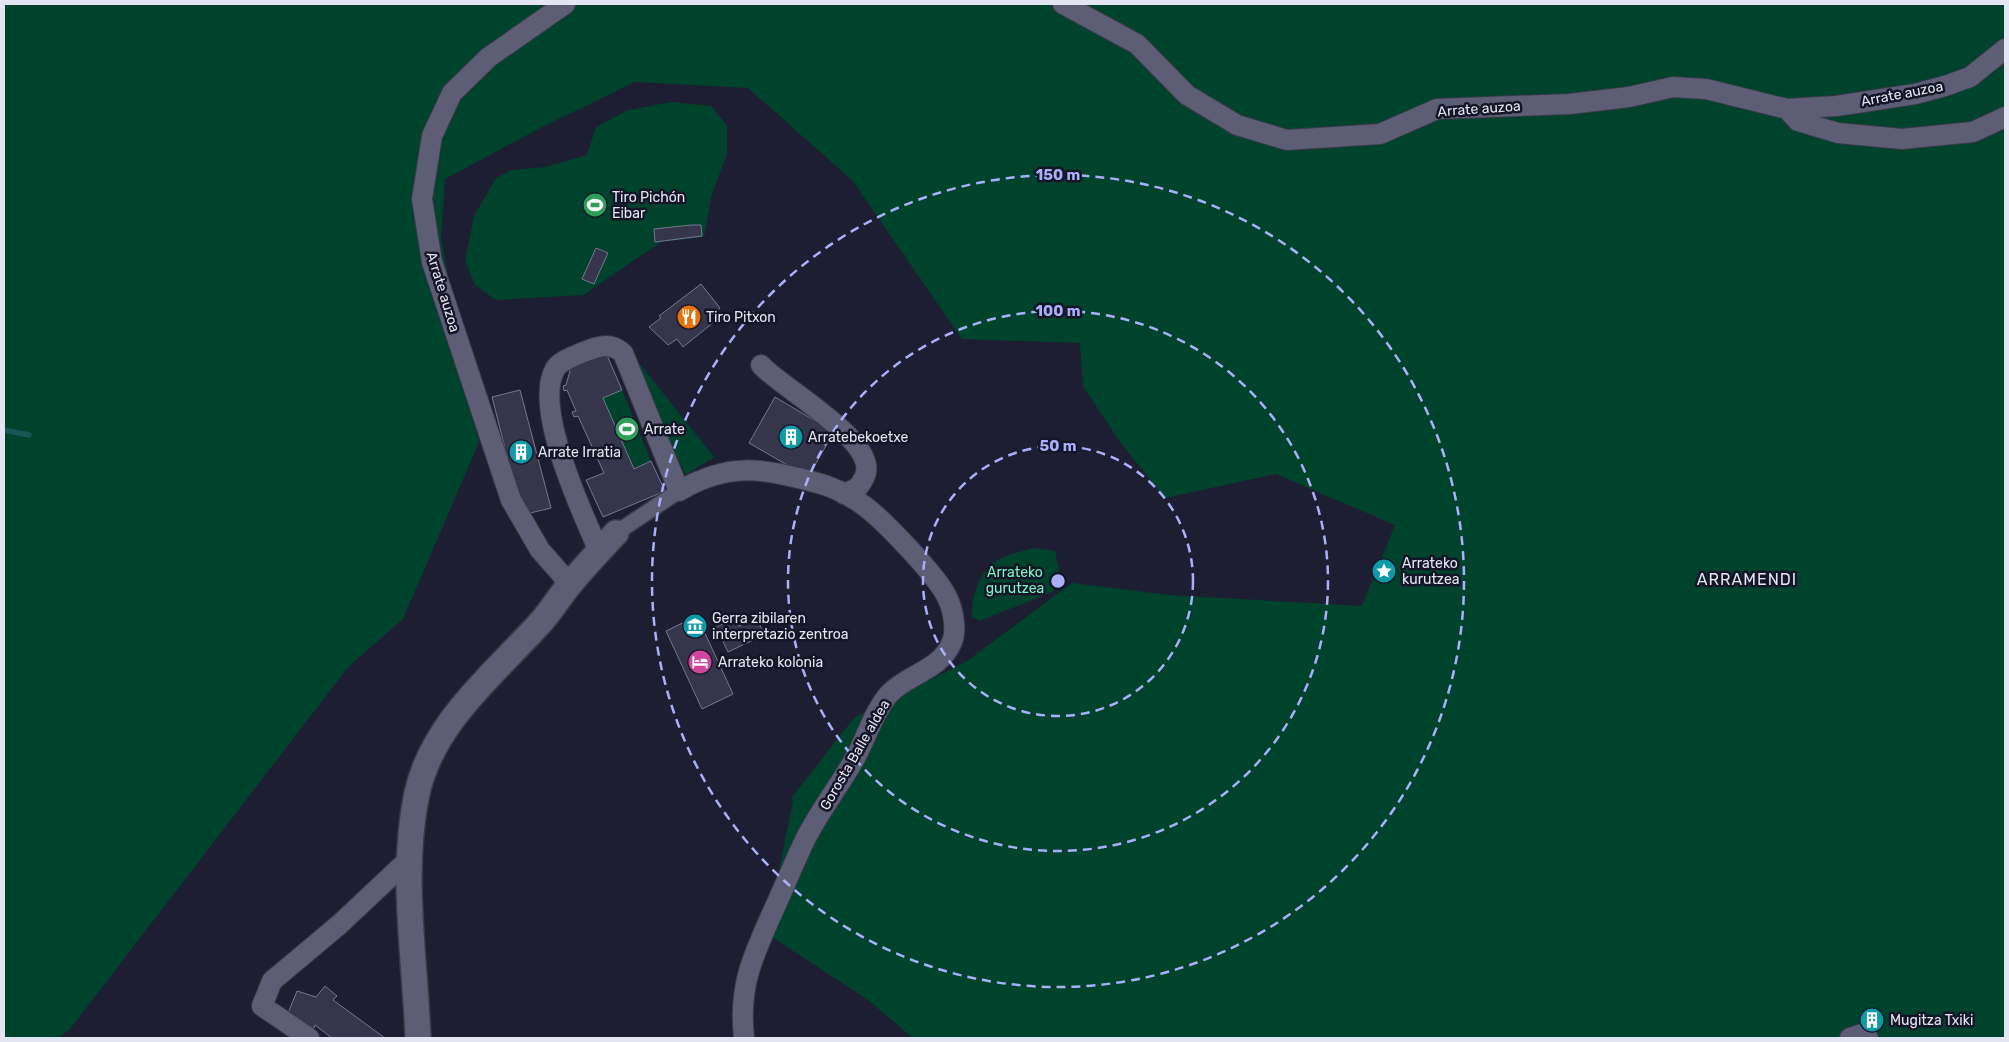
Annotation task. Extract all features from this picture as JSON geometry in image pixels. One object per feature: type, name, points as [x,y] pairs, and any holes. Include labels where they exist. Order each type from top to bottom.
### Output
[{"type":"street","name":"Arrate auzoa","points":[[565,4],[489,57],[452,93],[432,136],[422,199],[432,262],[511,500],[540,550],[570,584]]},
{"type":"street","name":"Arrate auzoa","points":[[1063,4],[1137,44],[1187,95],[1237,125],[1287,140],[1380,134],[1437,109],[1569,104],[1629,97],[1673,87],[1706,89],[1787,109],[1868,102],[1945,86],[1970,77],[2005,49]]},
{"type":"street","name":"Arrate auzoa","points":[[1787,109],[1798,121],[1838,133],[1902,140],[1973,132],[2005,117]]},
{"type":"street","points":[[418,1038],[408,860],[417,791],[428,760],[447,726],[484,681],[541,622],[570,584],[608,542],[679,491],[623,353],[616,347],[607,345],[567,359],[555,368],[549,388],[552,422],[572,489],[608,542]]},
{"type":"street","points":[[761,365],[771,377],[844,432],[860,448],[866,461],[866,474],[851,490]]},
{"type":"street","name":"Gorosta Balle aldea","points":[[679,491],[701,478],[746,469],[768,470],[851,490],[864,506],[936,580],[947,597],[954,615],[952,640],[941,660],[928,670],[900,684],[889,695],[878,711],[853,762],[804,841],[750,964],[743,1004],[744,1038]]},
{"type":"street","points":[[309,1038],[262,1006],[272,981],[340,924],[408,860]]},
{"type":"street","points":[[1850,1038],[1862,1034],[1868,1038]]},
{"type":"green space","points":[[4,4],[2005,4],[2005,1038],[913,1038],[868,1000],[766,933],[793,802],[792,797],[854,718],[967,661],[1072,583],[1169,595],[1362,606],[1395,525],[1276,474],[1165,498],[1120,442],[1083,386],[1080,343],[962,339],[852,180],[748,88],[635,82],[542,127],[445,179],[441,238],[479,442],[403,619],[349,666],[70,1029],[58,1038],[4,1038]]},
{"type":"green space","name":"Tiro Pichón Eibar","points":[[672,102],[711,106],[727,126],[727,154],[712,194],[704,237],[661,242],[583,295],[496,300],[475,285],[465,262],[474,216],[496,178],[512,170],[546,167],[587,155],[596,127],[628,110]]},
{"type":"green space","name":"Arrate","points":[[631,353],[714,457],[686,475],[626,356]]},
{"type":"green space","name":"Arrate","points":[[622,390],[651,461],[634,469],[603,398]]},
{"type":"green space","name":"Arrateko gurutzea","points":[[1034,548],[1055,551],[1059,570],[1054,591],[980,621],[972,617],[976,591],[987,569],[999,559]]},
{"type":"building","points":[[701,225],[702,236],[655,242],[654,229]]},
{"type":"building","points":[[596,248],[608,253],[594,284],[582,279]]},
{"type":"building","name":"Tiro Pitxon","points":[[701,284],[720,308],[715,313],[719,318],[683,347],[677,339],[668,345],[649,327],[661,318],[659,316]]},
{"type":"building","points":[[606,353],[622,390],[603,398],[634,469],[651,461],[665,491],[603,517],[586,480],[604,473],[578,416],[574,417],[572,412],[576,411],[567,390],[564,391],[563,386],[566,385],[570,371],[568,369]]},
{"type":"building","name":"Arrate Irratia","points":[[520,390],[551,508],[522,515],[492,397]]},
{"type":"building","name":"Arratebekoetxe","points":[[775,397],[834,432],[808,477],[749,443]]},
{"type":"building","name":"Arrateko kolonia","points":[[697,616],[733,694],[702,709],[666,631]]},
{"type":"building","points":[[735,618],[739,626],[757,618],[764,635],[728,652],[716,627]]},
{"type":"building","points":[[325,986],[337,996],[333,1000],[385,1038],[332,1038],[315,1025],[314,1028],[286,1018],[297,991],[316,997]]},
{"type":"building","name":"Mugitza Txiki","points":[[1872,1009],[1883,1019],[1872,1031],[1861,1021]]},
{"type":"waterway","points":[[4,430],[29,435]]},
{"type":"place","name":"Tiro Pichón Eibar","points":[[595,205]]},
{"type":"place","name":"Tiro Pitxon","points":[[689,317]]},
{"type":"place","name":"Arrate","points":[[627,429]]},
{"type":"place","name":"Arratebekoetxe","points":[[791,437]]},
{"type":"place","name":"Arrate Irratia","points":[[521,452]]},
{"type":"place","name":"Arrateko kurutzea","points":[[1384,571]]},
{"type":"place","name":"Gerra zibilaren interpretazio zentroa","points":[[695,626]]},
{"type":"place","name":"Arrateko kolonia","points":[[700,662]]},
{"type":"place","name":"Mugitza Txiki","points":[[1872,1020]]},
{"type":"district","name":"ARRAMENDI","points":[[1747,579]]}]
